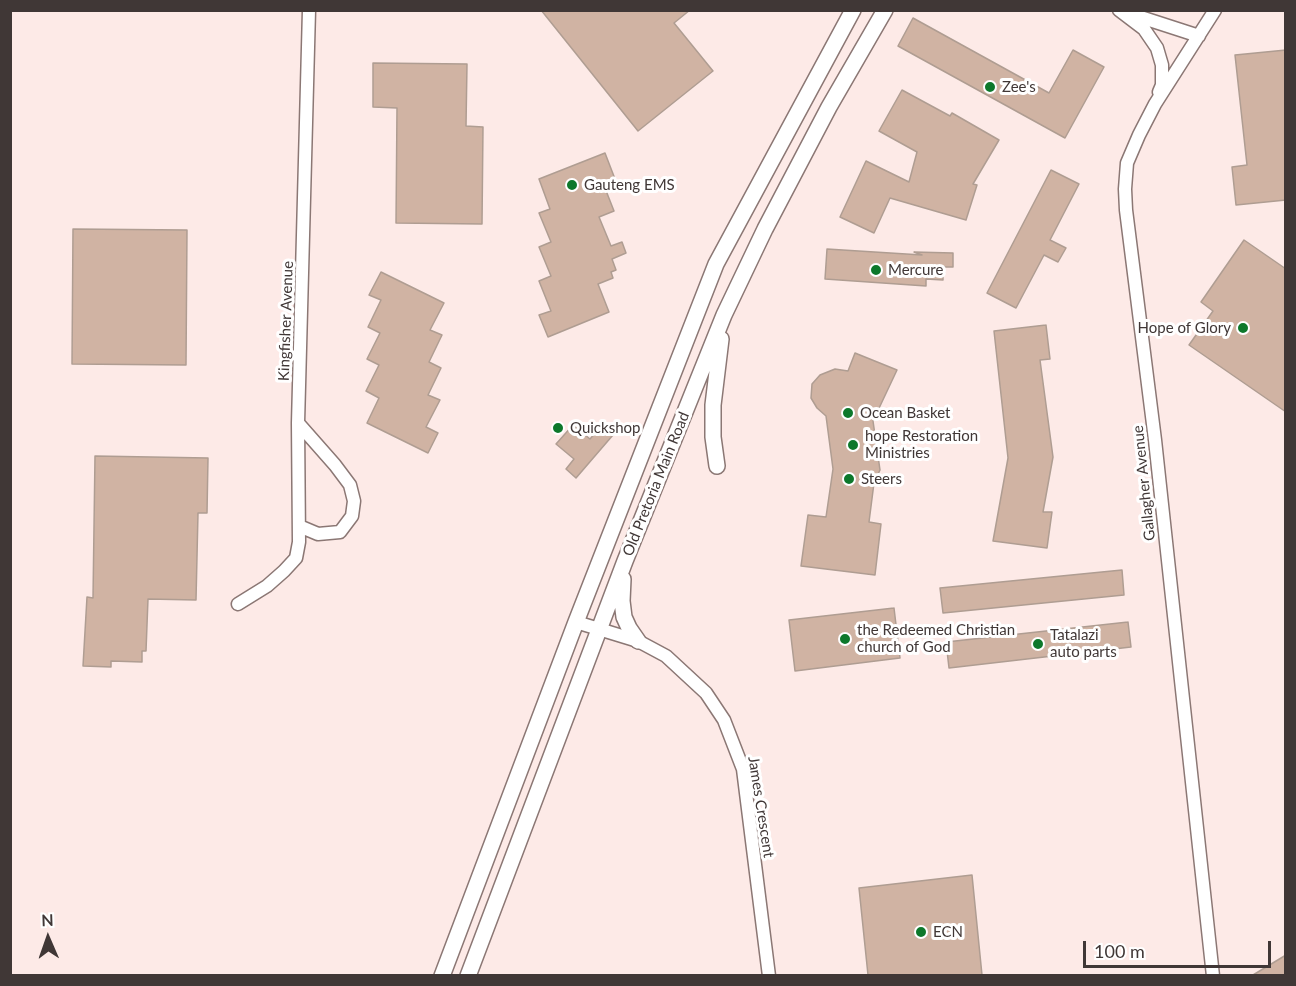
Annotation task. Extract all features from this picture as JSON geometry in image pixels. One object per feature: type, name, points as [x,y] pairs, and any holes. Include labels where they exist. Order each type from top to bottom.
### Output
[{"type":"main road","name":"Old Pretoria Main Road","points":[[442,975],[576,622],[716,264],[853,10]]},
{"type":"main road","name":"Old Pretoria Main Road","points":[[468,975],[625,561],[724,315],[765,229],[829,106],[885,10]]},
{"type":"main road","points":[[717,466],[713,437],[713,405],[724,315]]},
{"type":"main road","points":[[625,561],[622,586],[623,612],[629,628],[638,641]]},
{"type":"street","name":"Kingfisher Avenue","points":[[238,604],[267,586],[296,558],[299,542],[298,423],[309,10]]},
{"type":"street","points":[[1119,10],[1199,36]]},
{"type":"street","points":[[1119,10],[1144,29],[1157,48],[1162,65],[1162,85],[1155,105]]},
{"type":"street","name":"Gallagher Avenue","points":[[1213,975],[1157,462],[1126,210],[1127,163],[1138,135],[1215,10]]},
{"type":"street","points":[[298,423],[350,485],[354,501],[352,516],[340,532],[318,534],[299,526]]},
{"type":"street","name":"James Crescent","points":[[576,622],[638,641],[666,656],[706,693],[724,720],[743,769],[769,975]]},
{"type":"building","points":[[541,10],[690,10],[674,23],[713,71],[638,131]]},
{"type":"building","points":[[913,18],[1049,93],[1073,50],[1104,67],[1065,138],[898,46]]},
{"type":"building","points":[[1286,50],[1286,200],[1236,205],[1232,167],[1247,165],[1235,55]]},
{"type":"building","points":[[373,63],[467,64],[466,126],[483,127],[482,224],[396,223],[397,108],[373,107]]},
{"type":"building","points":[[902,90],[950,116],[952,113],[999,140],[973,184],[977,185],[966,220],[890,198],[874,233],[840,217],[866,161],[909,182],[917,152],[879,131]]},
{"type":"building","points":[[605,153],[615,179],[603,183],[614,211],[599,217],[611,246],[622,242],[626,253],[612,259],[616,270],[611,272],[613,278],[598,284],[609,312],[548,337],[539,315],[551,311],[539,281],[551,276],[539,247],[551,242],[539,213],[550,209],[539,179]]},
{"type":"building","points":[[1051,170],[1079,184],[1050,240],[1066,248],[1058,262],[1044,255],[1016,308],[987,293]]},
{"type":"building","points":[[73,229],[187,230],[186,365],[72,364]]},
{"type":"building","name":"Hope of Glory","points":[[1244,240],[1286,269],[1286,412],[1189,345],[1213,311],[1201,302]]},
{"type":"building","points":[[827,249],[922,255],[914,252],[953,253],[953,267],[943,267],[943,280],[926,279],[926,286],[825,279]]},
{"type":"building","points":[[381,272],[444,303],[430,330],[442,335],[429,362],[441,368],[428,395],[440,400],[426,427],[438,433],[428,453],[367,423],[379,398],[366,391],[379,365],[367,359],[380,333],[368,327],[381,300],[369,295]]},
{"type":"building","points":[[1046,325],[1050,359],[1040,360],[1053,457],[1043,512],[1052,512],[1047,548],[993,541],[1008,458],[994,331]]},
{"type":"building","name":"hope Restoration Ministries","points":[[855,353],[897,370],[873,421],[880,470],[874,483],[869,522],[881,524],[875,575],[801,566],[808,515],[826,517],[833,469],[826,416],[811,398],[812,384],[820,375],[835,369],[848,371]]},
{"type":"building","points":[[573,425],[590,439],[601,426],[613,435],[576,478],[566,469],[574,459],[556,444]]},
{"type":"building","points":[[95,456],[208,458],[207,513],[198,513],[196,600],[148,599],[146,651],[142,651],[142,662],[111,661],[111,667],[83,666],[87,597],[93,598]]},
{"type":"building","points":[[1122,570],[1124,595],[943,613],[940,588]]},
{"type":"building","name":"the Redeemed Christian church of God","points":[[894,608],[900,658],[795,671],[789,620]]},
{"type":"building","name":"Tatalazi auto parts","points":[[1128,622],[1131,647],[949,668],[946,642]]},
{"type":"building","name":"ECN","points":[[972,875],[982,975],[868,975],[859,888]]},
{"type":"building","points":[[1286,955],[1286,975],[1253,975]]},
{"type":"place","name":"Zee's","points":[[990,87]]},
{"type":"place","name":"Gauteng EMS","points":[[572,185]]},
{"type":"place","name":"Mercure","points":[[876,270]]},
{"type":"place","name":"Hope of Glory","points":[[1243,328]]},
{"type":"place","name":"Ocean Basket","points":[[848,413]]},
{"type":"place","name":"Quickshop","points":[[558,428]]},
{"type":"place","name":"hope Restoration Ministries","points":[[853,445]]},
{"type":"place","name":"Steers","points":[[849,479]]},
{"type":"place","name":"the Redeemed Christian church of God","points":[[845,639]]},
{"type":"place","name":"Tatalazi auto parts","points":[[1038,644]]},
{"type":"place","name":"ECN","points":[[921,932]]}]
